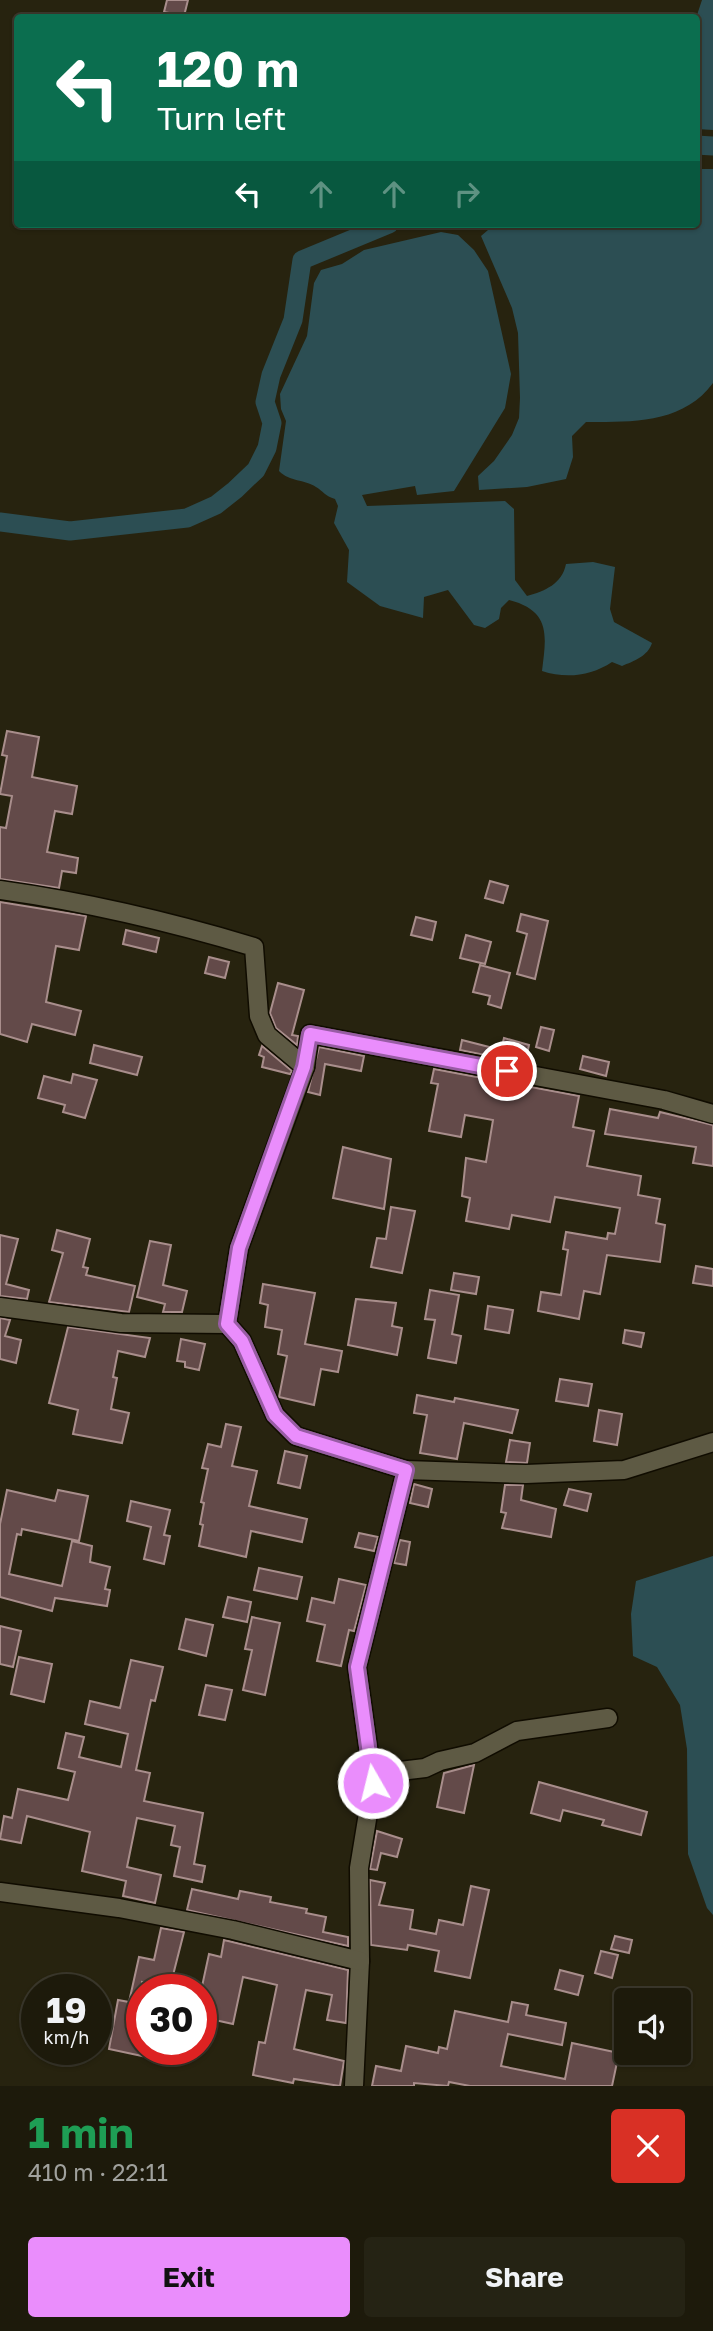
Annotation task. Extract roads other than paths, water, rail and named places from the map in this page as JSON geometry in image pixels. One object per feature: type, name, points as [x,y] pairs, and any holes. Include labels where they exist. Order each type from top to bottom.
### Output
[{"type":"street","points":[[0,890],[59,898],[173,923],[254,947],[259,1017],[267,1035],[304,1067]]},
{"type":"street","points":[[227,1324],[239,1248],[304,1067],[310,1034],[664,1100],[713,1114]]},
{"type":"street","points":[[0,1307],[121,1323],[227,1324],[242,1341],[275,1415],[296,1436],[406,1470],[526,1474],[624,1470],[713,1442]]},
{"type":"street","points":[[354,2086],[360,1961],[359,1868],[373,1783],[357,1667],[406,1470]]},
{"type":"street","points":[[373,1783],[391,1778],[400,1771],[425,1768],[440,1761],[475,1753],[517,1731],[608,1718]]},
{"type":"street","points":[[0,1892],[132,1910],[233,1930],[360,1961]]},
{"type":"water","points":[[702,0],[713,0],[713,130],[700,129],[700,14],[697,14]]},
{"type":"water","points":[[700,169],[713,169],[713,383],[687,406],[655,418],[586,422],[572,436],[573,457],[566,479],[527,487],[479,490],[478,476],[494,461],[512,435],[519,418],[520,398],[518,333],[512,308],[481,236],[490,228],[700,228]]},
{"type":"water","points":[[441,232],[458,235],[474,250],[488,271],[511,374],[505,408],[454,491],[417,495],[415,486],[362,495],[367,506],[505,501],[514,509],[515,580],[527,596],[557,582],[566,564],[593,562],[615,567],[610,609],[614,622],[652,643],[644,655],[622,666],[612,662],[578,675],[542,671],[545,636],[539,618],[523,605],[509,600],[501,608],[499,619],[485,628],[474,625],[448,590],[424,597],[423,618],[380,606],[347,582],[349,550],[334,523],[338,506],[335,499],[311,484],[288,477],[279,471],[286,421],[281,409],[280,394],[307,336],[314,283],[321,270],[342,264],[364,250]]},
{"type":"water","points":[[713,1556],[713,1915],[707,1908],[688,1854],[687,1749],[680,1705],[657,1667],[633,1656],[631,1614],[636,1581]]},
{"type":"waterway","points":[[700,145],[713,146]]},
{"type":"waterway","points":[[0,522],[70,531],[187,518],[216,505],[256,470],[267,448],[272,423],[265,402],[271,375],[293,320],[302,260],[379,228]]}]
